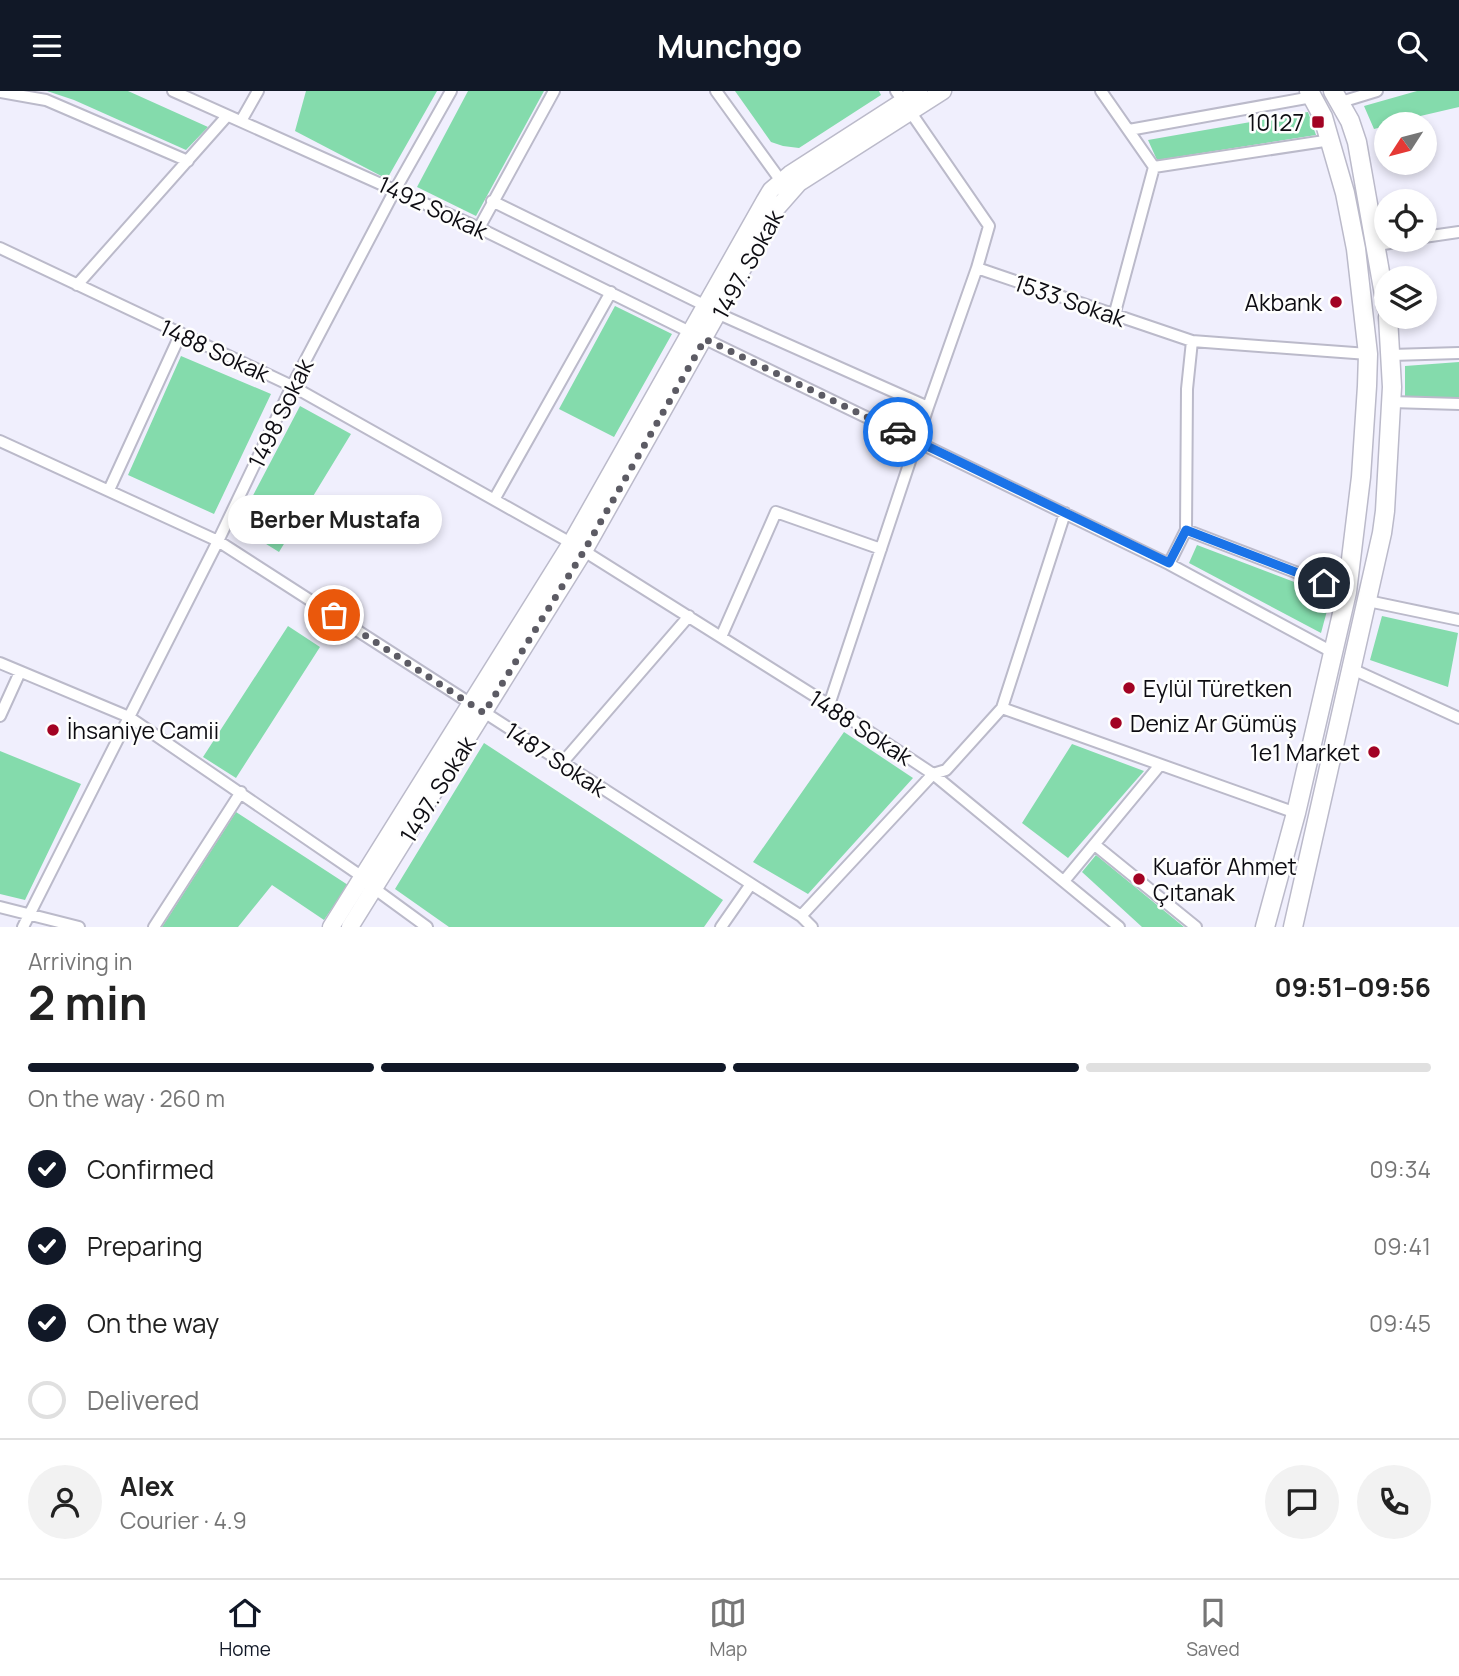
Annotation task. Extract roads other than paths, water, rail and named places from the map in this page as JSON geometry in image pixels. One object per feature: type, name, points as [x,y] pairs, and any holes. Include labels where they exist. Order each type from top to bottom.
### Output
[{"type":"main road","points":[[1265,927],[1296,813],[1347,592],[1361,477],[1368,353],[1356,249],[1345,193],[1331,139],[1310,94]]},
{"type":"main road","points":[[1337,96],[1357,142],[1374,230]]},
{"type":"main road","points":[[1293,927],[1368,601],[1385,511],[1391,402],[1389,329]]},
{"type":"street","name":"1492 Sokak","points":[[173,91],[479,228],[1169,563],[1334,653]]},
{"type":"street","points":[[241,121],[258,91]]},
{"type":"street","name":"1498 Sokak","points":[[23,927],[218,541],[292,386],[395,190],[451,91]]},
{"type":"street","points":[[479,228],[554,91]]},
{"type":"street","points":[[716,91],[781,181]]},
{"type":"street","name":"1497. Sokak","points":[[698,335],[704,305],[765,200],[781,181],[919,91]]},
{"type":"street","name":"1497. Sokak","points":[[350,927],[369,883],[578,547],[698,335],[719,314],[786,197],[903,102],[943,91]]},
{"type":"street","points":[[1101,91],[1154,167],[1114,316]]},
{"type":"street","points":[[1337,96],[1377,91]]},
{"type":"street","points":[[0,92],[46,100],[188,161]]},
{"type":"street","points":[[1129,130],[1310,94]]},
{"type":"street","points":[[829,705],[928,407],[978,268],[989,226],[903,102]]},
{"type":"street","points":[[77,285],[227,116]]},
{"type":"street","points":[[1154,167],[1331,139]]},
{"type":"street","name":"1492 Sokak","points":[[492,201],[704,305]]},
{"type":"street","points":[[1437,235],[1459,232]]},
{"type":"street","name":"1488 Sokak","points":[[0,248],[292,386],[578,547],[829,705],[933,775],[1119,927]]},
{"type":"street","name":"1533 Sokak","points":[[978,268],[1192,341],[1368,353]]},
{"type":"street","points":[[495,498],[611,292]]},
{"type":"street","points":[[704,305],[928,407]]},
{"type":"street","points":[[109,490],[180,333]]},
{"type":"street","points":[[1169,563],[1186,530],[1187,389],[1192,341]]},
{"type":"street","points":[[1391,355],[1459,353]]},
{"type":"street","points":[[1391,402],[1459,404]]},
{"type":"street","name":"1487 Sokak","points":[[0,441],[218,541],[801,916],[812,927]]},
{"type":"street","points":[[721,637],[776,512],[881,549]]},
{"type":"street","points":[[801,916],[933,775],[946,770],[1002,708],[1065,513]]},
{"type":"street","points":[[1186,530],[1347,592]]},
{"type":"street","points":[[1368,601],[1459,620]]},
{"type":"street","points":[[562,763],[689,616]]},
{"type":"street","points":[[0,663],[129,717],[241,792],[428,927]]},
{"type":"street","points":[[1352,669],[1459,718]]},
{"type":"street","points":[[0,716],[20,672]]},
{"type":"street","points":[[1002,708],[1296,813]]},
{"type":"street","points":[[1064,881],[1160,765]]},
{"type":"street","points":[[154,927],[241,792]]},
{"type":"street","points":[[1095,845],[1196,927]]},
{"type":"street","name":"1497. Sokak","points":[[331,927],[369,883]]},
{"type":"street","points":[[721,927],[751,884]]},
{"type":"street","points":[[0,907],[79,927]]},
{"type":"place","name":"10127","points":[[1318,122]]},
{"type":"place","name":"Akbank","points":[[1336,302]]},
{"type":"place","name":"Berber Mustafa","points":[[334,615]]},
{"type":"place","name":"Eylül Türetken","points":[[1129,688]]},
{"type":"place","name":"Deniz Ar Gümüş","points":[[1116,723]]},
{"type":"place","name":"İhsaniye Camii","points":[[53,730]]},
{"type":"place","name":"1e1 Market","points":[[1374,752]]},
{"type":"place","name":"Kuaför Ahmet Çıtanak","points":[[1139,879]]}]
